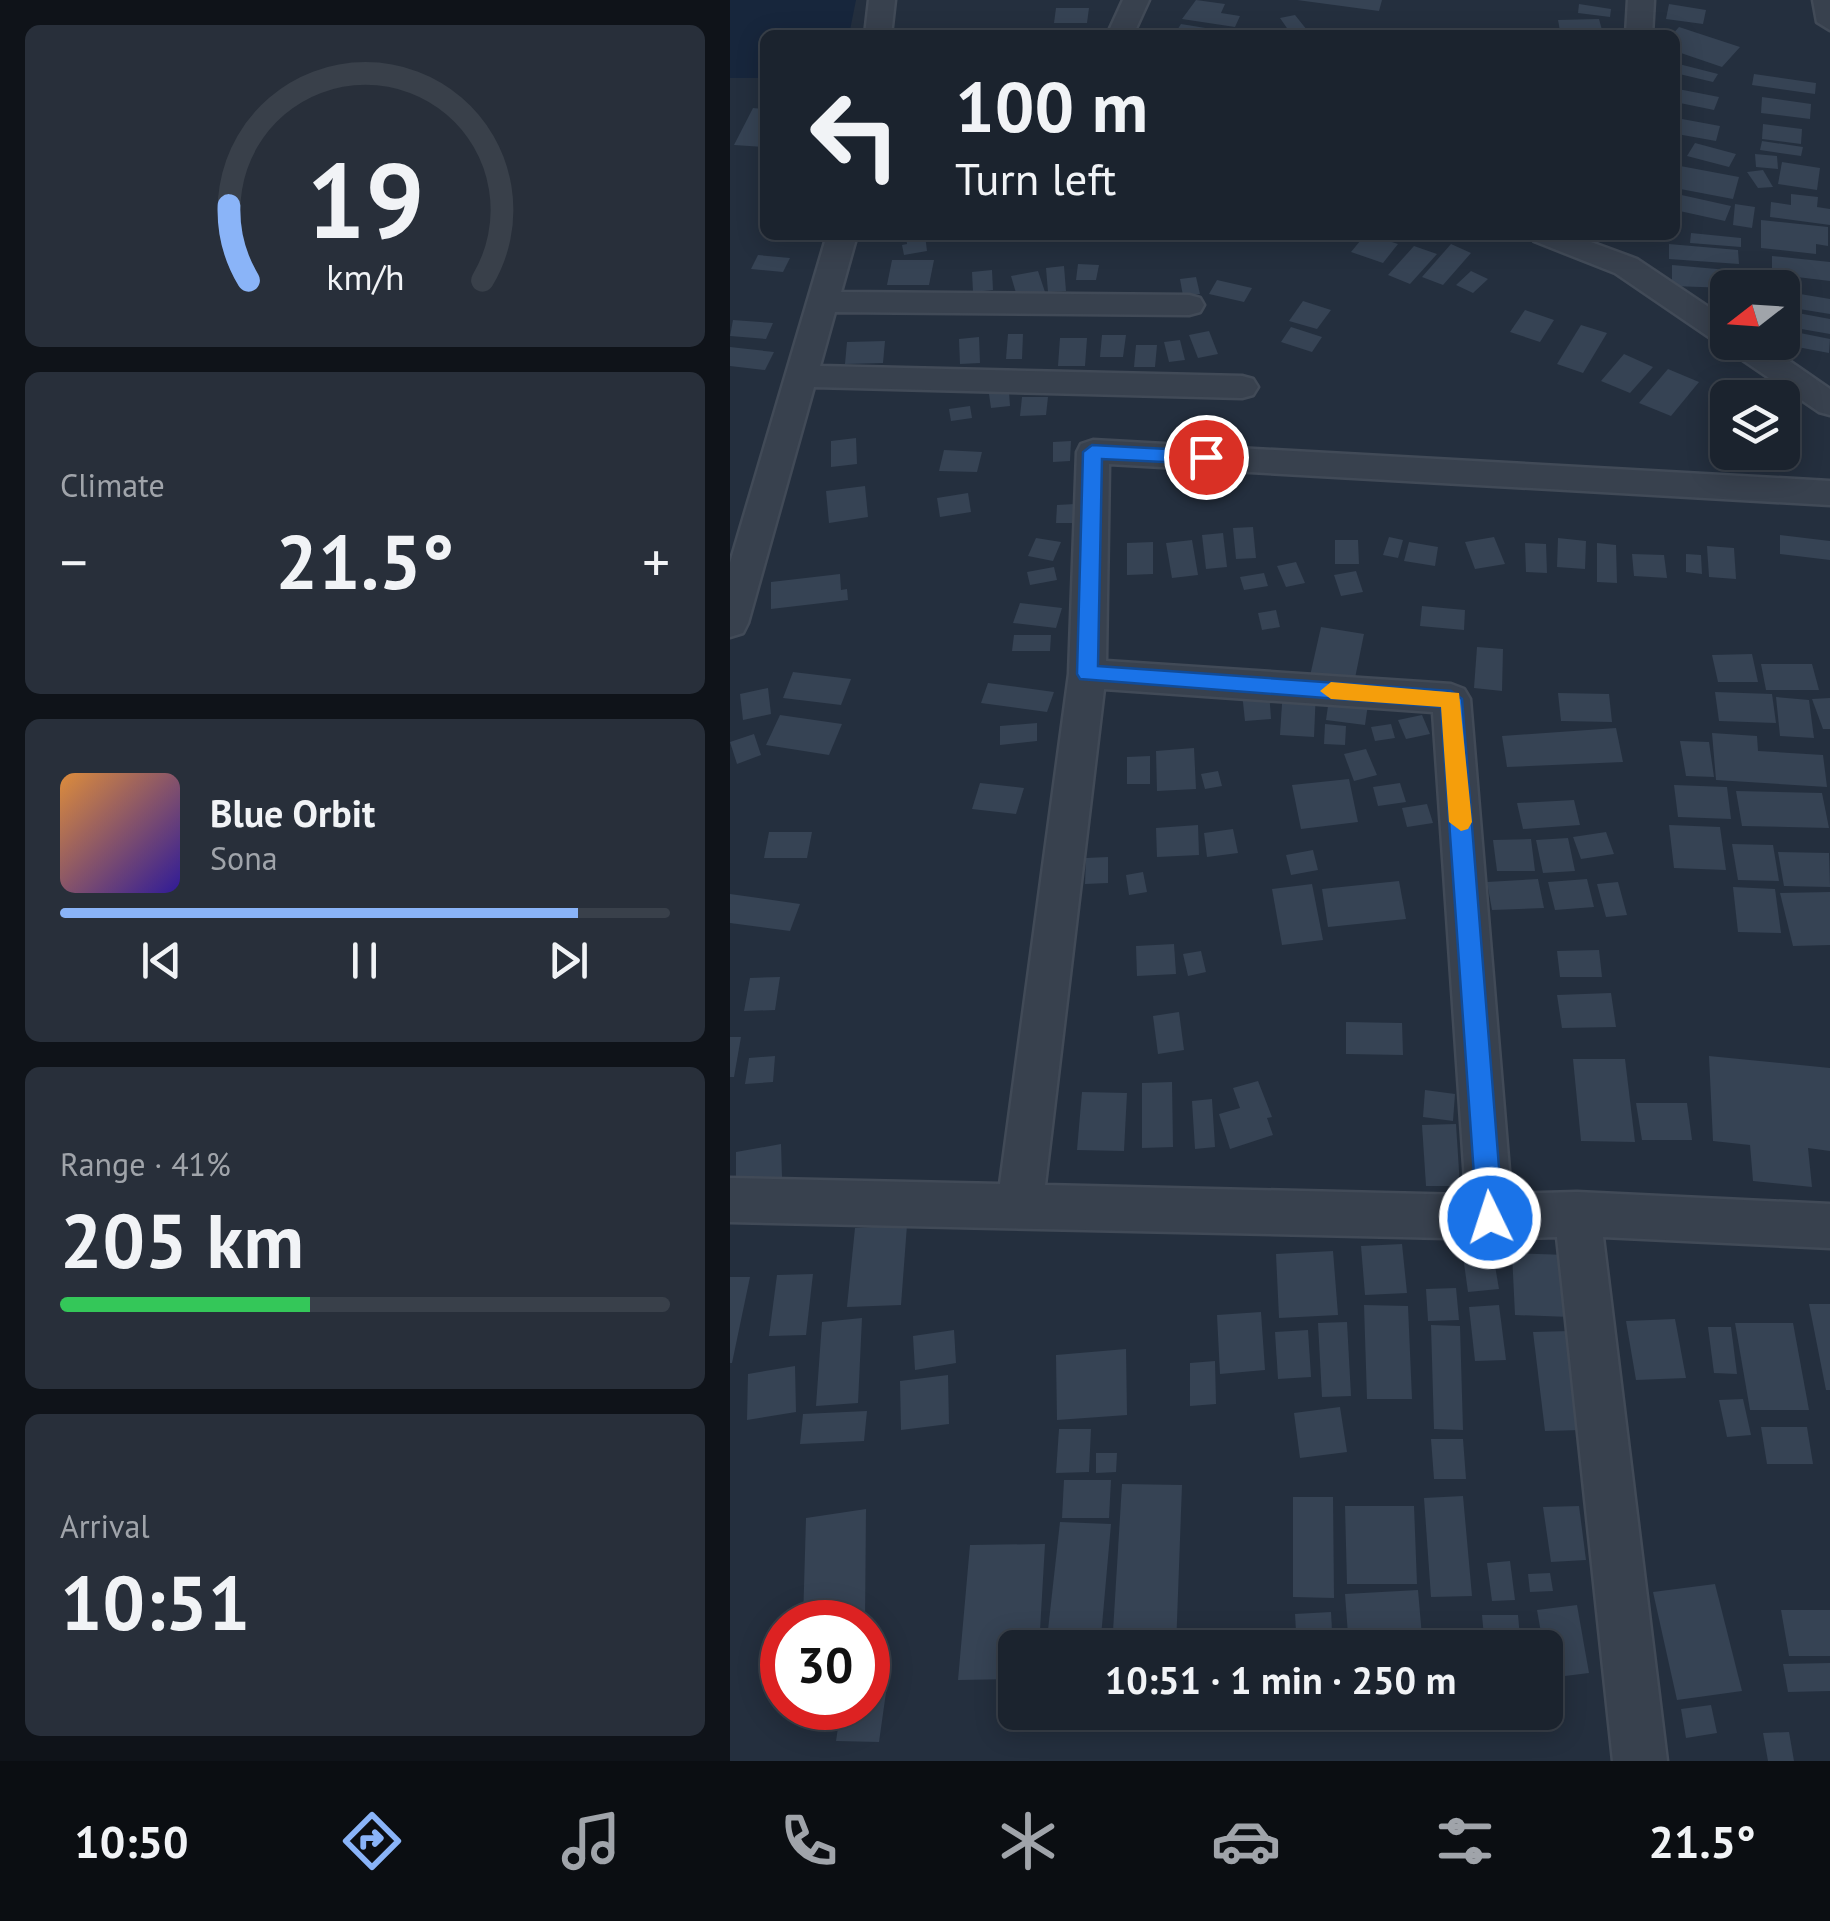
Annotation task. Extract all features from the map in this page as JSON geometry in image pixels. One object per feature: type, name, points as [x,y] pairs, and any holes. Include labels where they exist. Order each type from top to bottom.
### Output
[{"type":"street","points":[[879,30],[882,0]]},
{"type":"street","points":[[1122,30],[1136,0]]},
{"type":"street","points":[[1639,30],[1641,0]]},
{"type":"street","points":[[1826,0],[1830,22]]},
{"type":"street","points":[[732,609],[841,240]]},
{"type":"street","points":[[1557,240],[1626,266],[1710,323]]},
{"type":"street","points":[[1626,266],[1628,240]]},
{"type":"street","points":[[824,302],[1189,304]]},
{"type":"street","points":[[1765,360],[1830,404]]},
{"type":"street","points":[[803,376],[1242,387]]},
{"type":"street","points":[[1020,1208],[1087,674],[1092,452],[1830,492]]},
{"type":"street","points":[[1087,674],[1451,699],[1490,1218]]},
{"type":"street","points":[[730,1200],[1490,1218],[1577,1214],[1830,1226]]},
{"type":"street","points":[[1577,1214],[1640,1761]]},
{"type":"water","points":[[730,0],[856,0],[850,30],[760,30],[760,78],[730,78]]},
{"type":"building","points":[[1196,0],[1225,4],[1221,13],[1240,16],[1235,27],[1182,19]]},
{"type":"building","points":[[1297,0],[1382,0],[1379,11]]},
{"type":"building","points":[[1579,4],[1611,9],[1610,17],[1578,13]]},
{"type":"building","points":[[1669,4],[1706,10],[1703,24],[1666,19]]},
{"type":"building","points":[[1056,8],[1089,8],[1087,23],[1054,23]]},
{"type":"building","points":[[1295,15],[1307,30],[1288,30],[1280,18]]},
{"type":"building","points":[[1599,19],[1602,30],[1560,30],[1558,20]]},
{"type":"building","points":[[1181,24],[1218,30],[1177,30]]},
{"type":"building","points":[[1679,27],[1740,47],[1722,67],[1680,53],[1680,30],[1676,30]]},
{"type":"building","points":[[1680,64],[1718,74],[1713,82],[1680,74]]},
{"type":"building","points":[[1754,74],[1816,83],[1815,94],[1752,85]]},
{"type":"building","points":[[1680,89],[1719,97],[1714,110],[1680,103]]},
{"type":"building","points":[[1762,97],[1811,104],[1810,119],[1761,113]]},
{"type":"building","points":[[753,108],[760,109],[760,147],[734,145]]},
{"type":"building","points":[[1682,119],[1720,126],[1716,141],[1680,135]]},
{"type":"building","points":[[1763,124],[1802,129],[1801,144],[1762,139]]},
{"type":"building","points":[[1762,141],[1803,147],[1801,156],[1760,150]]},
{"type":"building","points":[[1695,143],[1736,154],[1729,167],[1687,156]]},
{"type":"building","points":[[1755,154],[1777,156],[1778,169],[1756,167]]},
{"type":"building","points":[[1782,162],[1820,168],[1817,190],[1778,184]]},
{"type":"building","points":[[1680,166],[1739,177],[1733,199],[1680,189]]},
{"type":"building","points":[[1763,170],[1773,187],[1758,188],[1747,172]]},
{"type":"building","points":[[1791,194],[1818,197],[1817,207],[1830,209],[1830,225],[1770,217],[1771,202],[1791,205]]},
{"type":"building","points":[[1680,195],[1731,206],[1725,221],[1680,211]]},
{"type":"building","points":[[1735,204],[1755,207],[1752,228],[1733,225]]},
{"type":"building","points":[[1761,220],[1828,227],[1828,246],[1816,244],[1816,254],[1761,248]]},
{"type":"building","points":[[1691,233],[1741,238],[1741,247],[1690,243]]},
{"type":"building","points":[[907,240],[926,240],[927,251],[904,255],[902,245],[907,244]]},
{"type":"building","points":[[1361,240],[1398,244],[1383,263],[1351,252]]},
{"type":"building","points":[[1451,244],[1471,253],[1443,285],[1422,277]]},
{"type":"building","points":[[1669,244],[1738,250],[1739,264],[1669,259]]},
{"type":"building","points":[[1414,246],[1437,254],[1410,284],[1388,275]]},
{"type":"building","points":[[758,255],[790,258],[783,272],[751,269]]},
{"type":"building","points":[[1772,256],[1830,262],[1830,281],[1800,277],[1800,270],[1772,270]]},
{"type":"building","points":[[892,260],[934,260],[929,285],[887,285]]},
{"type":"building","points":[[1078,264],[1099,265],[1096,280],[1076,280]]},
{"type":"building","points":[[1672,265],[1728,270],[1710,270],[1710,287],[1672,286]]},
{"type":"building","points":[[1064,266],[1066,291],[1048,292],[1046,268]]},
{"type":"building","points":[[992,270],[993,290],[973,292],[972,272]]},
{"type":"building","points":[[1038,271],[1047,298],[1019,303],[1011,276]]},
{"type":"building","points":[[1471,271],[1488,279],[1473,293],[1456,285]]},
{"type":"building","points":[[1196,277],[1200,294],[1183,296],[1180,279]]},
{"type":"building","points":[[1217,280],[1252,288],[1244,302],[1209,294]]},
{"type":"building","points":[[1800,294],[1830,299],[1830,314],[1800,309]]},
{"type":"building","points":[[1303,301],[1331,310],[1317,329],[1289,321]]},
{"type":"building","points":[[1525,310],[1554,320],[1540,342],[1510,332]]},
{"type":"building","points":[[1800,313],[1830,319],[1830,334],[1800,329]]},
{"type":"building","points":[[733,320],[773,323],[766,339],[730,336]]},
{"type":"building","points":[[1581,325],[1607,333],[1583,373],[1557,364]]},
{"type":"building","points":[[1291,327],[1322,337],[1312,352],[1281,342]]},
{"type":"building","points":[[1209,331],[1218,354],[1198,358],[1189,335]]},
{"type":"building","points":[[1800,333],[1830,339],[1829,353],[1800,348]]},
{"type":"building","points":[[1008,334],[1023,334],[1022,359],[1006,359]]},
{"type":"building","points":[[1102,335],[1126,335],[1123,357],[1100,357]]},
{"type":"building","points":[[979,337],[980,363],[960,364],[959,339]]},
{"type":"building","points":[[1060,338],[1087,338],[1085,366],[1058,366]]},
{"type":"building","points":[[1180,340],[1185,360],[1169,362],[1164,342]]},
{"type":"building","points":[[885,341],[883,363],[845,364],[847,342]]},
{"type":"building","points":[[1136,345],[1157,345],[1155,367],[1134,367]]},
{"type":"building","points":[[730,347],[774,352],[765,370],[730,366]]},
{"type":"building","points":[[1624,354],[1653,367],[1630,393],[1601,381]]},
{"type":"building","points":[[1668,369],[1699,382],[1671,416],[1639,403]]},
{"type":"building","points":[[1009,392],[1010,406],[991,408],[989,394]]},
{"type":"building","points":[[1022,397],[1048,397],[1046,415],[1020,416]]},
{"type":"building","points":[[970,406],[972,418],[951,421],[949,409]]},
{"type":"building","points":[[856,438],[857,464],[831,467],[831,441]]},
{"type":"building","points":[[1071,441],[1070,461],[1053,462],[1053,442]]},
{"type":"building","points":[[944,450],[982,452],[977,472],[939,471]]},
{"type":"building","points":[[865,486],[868,517],[829,523],[826,491]]},
{"type":"building","points":[[968,493],[971,512],[940,517],[937,498]]},
{"type":"building","points":[[1075,504],[1073,523],[1056,523],[1057,505]]},
{"type":"building","points":[[1253,527],[1256,558],[1236,559],[1233,528]]},
{"type":"building","points":[[1223,533],[1227,567],[1206,569],[1202,535]]},
{"type":"building","points":[[1780,535],[1830,541],[1830,560],[1780,554]]},
{"type":"building","points":[[1389,537],[1403,540],[1398,558],[1383,555]]},
{"type":"building","points":[[1494,537],[1505,564],[1475,569],[1465,542]]},
{"type":"building","points":[[1036,538],[1061,542],[1053,561],[1028,556]]},
{"type":"building","points":[[1558,538],[1586,541],[1585,569],[1557,567]]},
{"type":"building","points":[[1192,540],[1198,575],[1172,578],[1166,543]]},
{"type":"building","points":[[1335,540],[1358,540],[1359,564],[1335,564]]},
{"type":"building","points":[[1153,542],[1153,574],[1127,575],[1127,543]]},
{"type":"building","points":[[1409,542],[1438,547],[1435,566],[1404,561]]},
{"type":"building","points":[[1525,543],[1546,544],[1547,573],[1526,572]]},
{"type":"building","points":[[1597,543],[1616,545],[1617,583],[1597,582]]},
{"type":"building","points":[[1707,546],[1734,548],[1736,579],[1709,577]]},
{"type":"building","points":[[1632,554],[1664,555],[1667,578],[1634,576]]},
{"type":"building","points":[[1686,554],[1701,555],[1702,574],[1686,572]]},
{"type":"building","points":[[1296,562],[1305,583],[1286,587],[1277,566]]},
{"type":"building","points":[[1054,567],[1057,580],[1030,585],[1027,572]]},
{"type":"building","points":[[1356,571],[1363,592],[1341,596],[1334,575]]},
{"type":"building","points":[[1264,573],[1268,586],[1244,590],[1240,577]]},
{"type":"building","points":[[840,574],[841,590],[847,589],[848,600],[771,609],[771,582]]},
{"type":"building","points":[[1020,603],[1062,608],[1056,628],[1013,623]]},
{"type":"building","points":[[1422,606],[1465,610],[1464,630],[1420,626]]},
{"type":"building","points":[[1276,610],[1280,627],[1262,630],[1258,613]]},
{"type":"building","points":[[1321,627],[1364,634],[1354,683],[1310,676]]},
{"type":"building","points":[[1014,635],[1051,635],[1050,651],[1012,651]]},
{"type":"building","points":[[1477,647],[1503,649],[1502,691],[1474,688]]},
{"type":"building","points":[[1752,654],[1758,682],[1718,682],[1712,655]]},
{"type":"building","points":[[1761,664],[1812,664],[1819,690],[1766,690]]},
{"type":"building","points":[[793,672],[851,679],[841,705],[783,698]]},
{"type":"building","points":[[988,683],[1054,692],[1047,712],[981,703]]},
{"type":"building","points":[[768,688],[771,714],[743,720],[740,694]]},
{"type":"building","points":[[1283,688],[1316,690],[1314,737],[1280,735]]},
{"type":"building","points":[[1269,691],[1271,719],[1245,721],[1242,693]]},
{"type":"building","points":[[1715,692],[1772,694],[1776,723],[1719,721]]},
{"type":"building","points":[[1558,693],[1609,694],[1612,722],[1561,721]]},
{"type":"building","points":[[1776,697],[1809,700],[1814,738],[1780,736]]},
{"type":"building","points":[[1830,698],[1830,729],[1823,729],[1812,699]]},
{"type":"building","points":[[1329,699],[1368,704],[1365,725],[1326,720]]},
{"type":"building","points":[[780,715],[842,724],[829,755],[766,745]]},
{"type":"building","points":[[1422,715],[1430,734],[1406,739],[1398,720]]},
{"type":"building","points":[[1037,723],[1037,741],[1000,745],[1000,726]]},
{"type":"building","points":[[1325,724],[1346,726],[1345,745],[1324,744]]},
{"type":"building","points":[[1391,724],[1395,738],[1375,741],[1371,727]]},
{"type":"building","points":[[1616,728],[1623,762],[1507,767],[1502,736]]},
{"type":"building","points":[[1712,733],[1757,736],[1758,751],[1823,755],[1827,787],[1716,780]]},
{"type":"building","points":[[754,734],[761,755],[737,764],[730,742]]},
{"type":"building","points":[[1680,741],[1709,742],[1714,777],[1686,776]]},
{"type":"building","points":[[1194,748],[1196,789],[1157,791],[1156,751]]},
{"type":"building","points":[[1366,749],[1377,775],[1354,781],[1344,754]]},
{"type":"building","points":[[1150,756],[1150,784],[1127,784],[1127,757]]},
{"type":"building","points":[[1218,771],[1222,786],[1205,789],[1201,774]]},
{"type":"building","points":[[1349,779],[1358,822],[1301,829],[1292,785]]},
{"type":"building","points":[[980,783],[1024,788],[1016,814],[972,809]]},
{"type":"building","points":[[1400,783],[1406,802],[1378,806],[1373,787]]},
{"type":"building","points":[[1674,785],[1727,787],[1731,819],[1678,817]]},
{"type":"building","points":[[1736,791],[1822,793],[1829,828],[1742,826]]},
{"type":"building","points":[[1574,800],[1580,825],[1523,829],[1517,803]]},
{"type":"building","points":[[1427,804],[1433,823],[1407,827],[1402,808]]},
{"type":"building","points":[[1198,825],[1199,855],[1157,857],[1156,828]]},
{"type":"building","points":[[1669,825],[1720,827],[1726,870],[1674,868]]},
{"type":"building","points":[[1233,829],[1238,853],[1207,857],[1204,833]]},
{"type":"building","points":[[769,832],[812,832],[807,858],[764,858]]},
{"type":"building","points":[[1606,832],[1614,854],[1581,859],[1573,837]]},
{"type":"building","points":[[1568,838],[1575,871],[1543,873],[1536,840]]},
{"type":"building","points":[[1531,839],[1535,871],[1497,871],[1493,840]]},
{"type":"building","points":[[1732,844],[1773,845],[1779,881],[1738,880]]},
{"type":"building","points":[[1313,850],[1318,870],[1291,875],[1286,855]]},
{"type":"building","points":[[1778,852],[1829,853],[1830,887],[1784,886]]},
{"type":"building","points":[[1108,857],[1108,883],[1085,884],[1086,858]]},
{"type":"building","points":[[1143,872],[1147,892],[1129,895],[1126,875]]},
{"type":"building","points":[[1538,879],[1544,908],[1492,910],[1487,882]]},
{"type":"building","points":[[1587,879],[1594,907],[1555,910],[1548,882]]},
{"type":"building","points":[[1399,881],[1406,919],[1328,927],[1322,889]]},
{"type":"building","points":[[1618,882],[1627,915],[1606,917],[1597,884]]},
{"type":"building","points":[[1312,884],[1323,940],[1282,945],[1272,889]]},
{"type":"building","points":[[1733,887],[1775,889],[1781,933],[1738,932]]},
{"type":"building","points":[[1830,892],[1830,945],[1793,946],[1780,893]]},
{"type":"building","points":[[730,894],[800,904],[790,931],[730,923]]},
{"type":"building","points":[[1174,944],[1176,974],[1137,976],[1136,946]]},
{"type":"building","points":[[1599,950],[1602,977],[1560,977],[1557,951]]},
{"type":"building","points":[[1201,951],[1206,972],[1188,976],[1183,954]]},
{"type":"building","points":[[780,977],[775,1010],[744,1011],[750,978]]},
{"type":"building","points":[[1611,993],[1616,1027],[1562,1028],[1557,995]]},
{"type":"building","points":[[1179,1012],[1184,1050],[1158,1054],[1153,1016]]},
{"type":"building","points":[[1346,1022],[1402,1023],[1403,1055],[1346,1054]]},
{"type":"building","points":[[730,1037],[741,1037],[734,1077],[730,1077]]},
{"type":"building","points":[[775,1056],[773,1082],[745,1084],[749,1058]]},
{"type":"building","points":[[1709,1056],[1830,1068],[1830,1151],[1808,1148],[1812,1187],[1753,1181],[1750,1145],[1713,1141]]},
{"type":"building","points":[[1573,1059],[1625,1059],[1635,1142],[1581,1141]]},
{"type":"building","points":[[1258,1081],[1272,1117],[1267,1118],[1273,1135],[1230,1149],[1219,1114],[1240,1108],[1233,1088]]},
{"type":"building","points":[[1172,1082],[1173,1147],[1142,1148],[1142,1083]]},
{"type":"building","points":[[1425,1090],[1455,1094],[1453,1121],[1423,1117]]},
{"type":"building","points":[[1082,1092],[1127,1093],[1124,1151],[1077,1150]]},
{"type":"building","points":[[1212,1099],[1215,1147],[1195,1149],[1192,1101]]},
{"type":"building","points":[[1636,1103],[1687,1103],[1692,1140],[1642,1140]]},
{"type":"building","points":[[1456,1124],[1460,1186],[1426,1186],[1422,1125]]},
{"type":"building","points":[[781,1144],[782,1177],[736,1186],[736,1152]]},
{"type":"building","points":[[907,1225],[901,1305],[847,1307],[855,1228]]},
{"type":"building","points":[[1402,1244],[1407,1293],[1365,1295],[1361,1246]]},
{"type":"building","points":[[1333,1251],[1338,1315],[1279,1318],[1276,1254]]},
{"type":"building","points":[[1512,1253],[1567,1255],[1570,1317],[1515,1315]]},
{"type":"building","points":[[1493,1254],[1499,1289],[1468,1292],[1463,1256]]},
{"type":"building","points":[[813,1274],[806,1335],[769,1336],[777,1275]]},
{"type":"building","points":[[730,1277],[750,1277],[732,1363],[730,1363]]},
{"type":"building","points":[[1456,1288],[1459,1320],[1428,1321],[1426,1289]]},
{"type":"building","points":[[1809,1304],[1830,1304],[1830,1390],[1826,1390]]},
{"type":"building","points":[[1364,1305],[1408,1306],[1412,1399],[1367,1399]]},
{"type":"building","points":[[1499,1305],[1506,1360],[1475,1361],[1469,1307]]},
{"type":"building","points":[[1261,1312],[1265,1370],[1220,1374],[1217,1315]]},
{"type":"building","points":[[862,1318],[858,1403],[816,1406],[822,1322]]},
{"type":"building","points":[[1675,1319],[1686,1378],[1636,1380],[1626,1321]]},
{"type":"building","points":[[1347,1322],[1351,1396],[1322,1397],[1318,1323]]},
{"type":"building","points":[[1735,1323],[1793,1323],[1809,1410],[1750,1410]]},
{"type":"building","points":[[1431,1325],[1460,1326],[1463,1430],[1434,1429]]},
{"type":"building","points":[[1708,1327],[1731,1327],[1737,1374],[1714,1373]]},
{"type":"building","points":[[954,1330],[956,1363],[915,1370],[913,1336]]},
{"type":"building","points":[[1308,1330],[1311,1377],[1278,1379],[1275,1332]]},
{"type":"building","points":[[1570,1331],[1582,1430],[1545,1431],[1533,1332]]},
{"type":"building","points":[[1126,1349],[1127,1415],[1057,1420],[1056,1355]]},
{"type":"building","points":[[1215,1361],[1216,1404],[1190,1406],[1190,1363]]},
{"type":"building","points":[[795,1366],[796,1412],[747,1420],[748,1374]]},
{"type":"building","points":[[948,1375],[949,1424],[901,1430],[900,1381]]},
{"type":"building","points":[[1743,1399],[1751,1435],[1727,1437],[1719,1400]]},
{"type":"building","points":[[1340,1407],[1347,1452],[1300,1458],[1294,1413]]},
{"type":"building","points":[[867,1411],[864,1441],[800,1444],[803,1414]]},
{"type":"building","points":[[1761,1427],[1807,1427],[1813,1464],[1767,1464]]},
{"type":"building","points":[[1059,1429],[1091,1429],[1089,1472],[1056,1473]]},
{"type":"building","points":[[1431,1439],[1463,1439],[1466,1479],[1434,1479]]},
{"type":"building","points":[[1096,1453],[1117,1453],[1116,1472],[1096,1473]]},
{"type":"building","points":[[1064,1480],[1111,1480],[1109,1518],[1062,1518]]},
{"type":"building","points":[[1122,1484],[1182,1485],[1177,1630],[1113,1630]]},
{"type":"building","points":[[1463,1496],[1472,1596],[1431,1597],[1424,1498]]},
{"type":"building","points":[[1293,1497],[1333,1497],[1334,1598],[1293,1597]]},
{"type":"building","points":[[1345,1506],[1414,1506],[1417,1584],[1347,1584]]},
{"type":"building","points":[[1579,1506],[1586,1560],[1551,1562],[1543,1507]]},
{"type":"building","points":[[866,1509],[865,1600],[804,1600],[806,1518]]},
{"type":"building","points":[[1060,1522],[1111,1524],[1102,1630],[1048,1630]]},
{"type":"building","points":[[1045,1544],[1040,1630],[998,1630],[998,1679],[958,1680],[970,1545]]},
{"type":"building","points":[[1510,1561],[1515,1600],[1492,1601],[1487,1563]]},
{"type":"building","points":[[1550,1573],[1553,1591],[1530,1592],[1528,1574]]},
{"type":"building","points":[[1715,1584],[1742,1691],[1677,1700],[1653,1592]]},
{"type":"building","points":[[1418,1590],[1421,1630],[1348,1630],[1345,1594]]},
{"type":"building","points":[[1577,1605],[1589,1673],[1563,1676],[1563,1630],[1541,1630],[1537,1610]]},
{"type":"building","points":[[1781,1610],[1830,1610],[1830,1656],[1789,1656]]},
{"type":"building","points":[[1331,1612],[1332,1630],[1296,1630],[1295,1614]]},
{"type":"building","points":[[1482,1615],[1518,1615],[1519,1630],[1483,1630]]},
{"type":"building","points":[[1830,1663],[1830,1691],[1788,1692],[1783,1664]]},
{"type":"building","points":[[1711,1705],[1717,1733],[1686,1738],[1681,1709]]},
{"type":"building","points":[[838,1730],[881,1730],[879,1742],[836,1741]]},
{"type":"building","points":[[1789,1732],[1794,1761],[1768,1761],[1763,1733]]},
{"type":"slow traffic","points":[[1331,691],[1451,699],[1461,822]]},
{"type":"route","points":[[1206,457],[1092,452],[1087,674],[1451,699],[1490,1218]]}]
